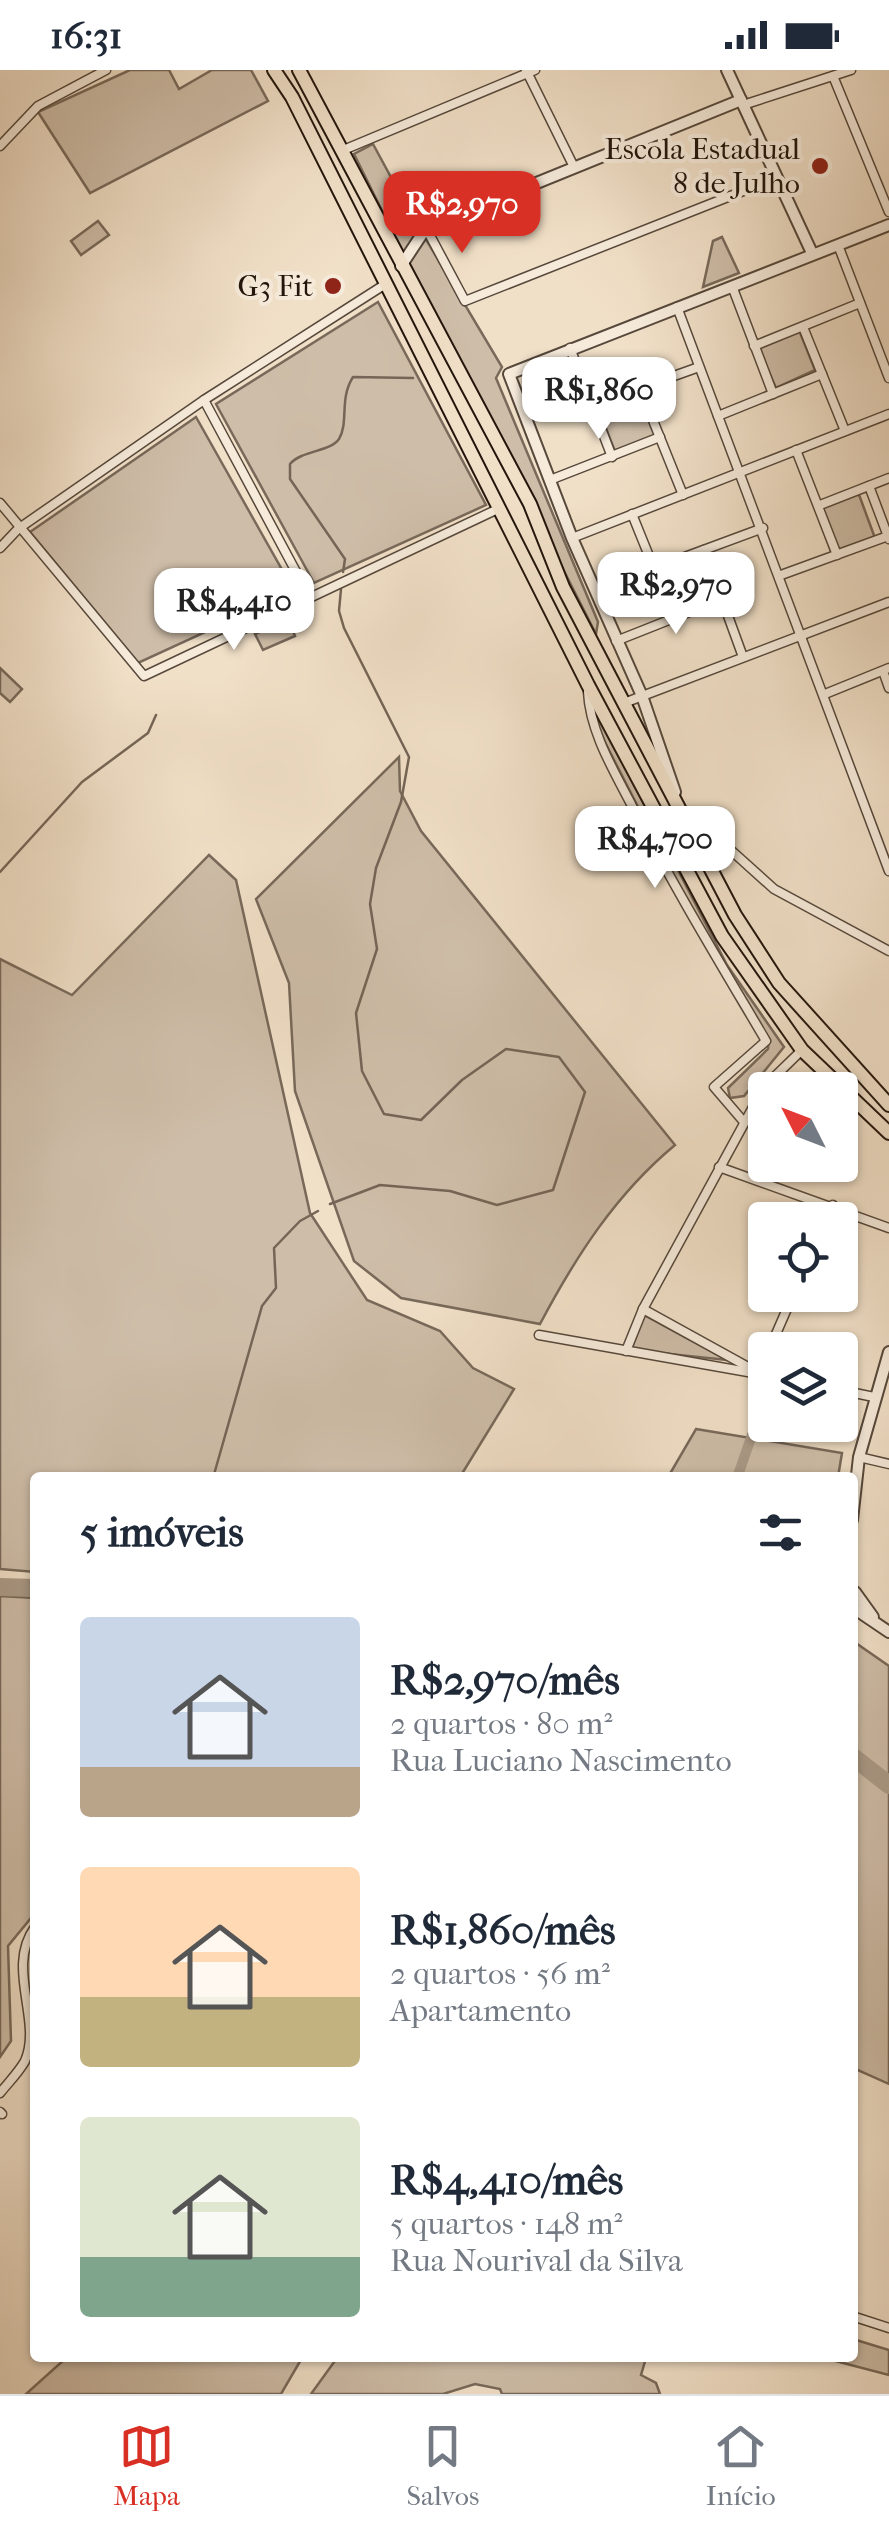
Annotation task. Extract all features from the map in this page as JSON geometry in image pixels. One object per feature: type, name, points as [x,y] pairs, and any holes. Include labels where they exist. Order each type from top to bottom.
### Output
[{"type":"main road","points":[[274,70],[292,97],[588,685],[722,936],[802,1050],[889,1134]]},
{"type":"main road","points":[[299,70],[530,504],[563,587],[688,828],[779,984],[889,1105]]},
{"type":"main road","points":[[387,290],[399,263]]},
{"type":"street","points":[[0,146],[38,106],[106,70]]},
{"type":"street","points":[[727,70],[812,254]]},
{"type":"street","points":[[399,263],[426,228],[742,102],[852,70]]},
{"type":"street","points":[[342,151],[529,71],[574,167]]},
{"type":"street","points":[[833,76],[889,212]]},
{"type":"street","points":[[426,228],[465,302],[776,178]]},
{"type":"street","points":[[888,950],[774,888],[724,844],[688,828],[642,696],[572,538],[509,374],[889,225]]},
{"type":"street","points":[[838,245],[889,378]]},
{"type":"street","points":[[732,286],[774,394]]},
{"type":"street","points":[[0,548],[18,529],[204,400],[387,290]]},
{"type":"street","points":[[754,346],[860,303]]},
{"type":"street","points":[[677,308],[804,634],[889,871]]},
{"type":"street","points":[[803,327],[844,432]]},
{"type":"street","points":[[570,348],[612,457]]},
{"type":"street","points":[[593,405],[698,367]]},
{"type":"street","points":[[718,416],[822,374]]},
{"type":"street","points":[[640,388],[683,494]]},
{"type":"street","points":[[204,400],[308,596]]},
{"type":"street","points":[[572,538],[889,414]]},
{"type":"street","points":[[550,480],[660,437]]},
{"type":"street","points":[[796,450],[837,555]]},
{"type":"street","points":[[820,505],[889,478]]},
{"type":"street","points":[[781,575],[888,537],[868,486]]},
{"type":"street","points":[[0,503],[144,676],[500,508]]},
{"type":"street","points":[[632,514],[674,618]]},
{"type":"street","points":[[655,568],[763,528]]},
{"type":"street","points":[[704,550],[743,658]]},
{"type":"street","points":[[616,641],[722,599]]},
{"type":"street","points":[[624,703],[889,602]]},
{"type":"street","points":[[825,694],[886,670],[889,688]]},
{"type":"street","points":[[588,685],[592,720],[624,791],[685,909],[766,1041],[714,1087],[744,1122]]},
{"type":"street","points":[[626,1351],[643,1309],[744,1122],[769,1080],[802,1050]]},
{"type":"street","points":[[719,1167],[824,1202]]},
{"type":"street","points":[[858,1215],[889,1228]]},
{"type":"street","points":[[643,1309],[748,1366]]},
{"type":"street","points":[[539,1335],[748,1372]]},
{"type":"street","points":[[857,1472],[874,1397],[889,1352]]},
{"type":"street","points":[[858,1394],[874,1397]]},
{"type":"street","points":[[859,1457],[889,1464]]},
{"type":"street","points":[[858,1599],[876,1622]]},
{"type":"street","points":[[858,1611],[889,1632]]},
{"type":"street","points":[[0,2093],[27,2054],[22,1961],[24,1944],[30,1935]]},
{"type":"street","points":[[858,2318],[889,2328]]},
{"type":"shaded area","points":[[130,70],[169,70],[179,89],[212,70],[251,70],[268,101],[90,193],[38,112]]},
{"type":"shaded area","points":[[373,144],[420,231],[404,255],[354,154]]},
{"type":"shaded area","points":[[98,221],[109,235],[81,255],[71,241]]},
{"type":"shaded area","points":[[424,236],[502,367],[496,378],[598,622],[596,634],[407,262]]},
{"type":"shaded area","points":[[722,237],[739,273],[703,287],[713,241]]},
{"type":"shaded area","points":[[378,302],[486,505],[314,583],[216,404]]},
{"type":"shaded area","points":[[799,330],[815,370],[776,388],[758,348]]},
{"type":"shaded area","points":[[640,392],[657,438],[616,454],[598,408]]},
{"type":"shaded area","points":[[196,417],[294,591],[138,663],[30,532]]},
{"type":"shaded area","points":[[858,492],[875,538],[832,554],[815,508]]},
{"type":"shaded area","points":[[703,558],[717,594],[681,609],[667,573]]},
{"type":"shaded area","points":[[288,619],[295,636],[263,650],[255,634]]},
{"type":"shaded area","points":[[0,668],[22,689],[10,702],[0,693]]},
{"type":"shaded area","points":[[598,715],[727,965],[784,1047],[764,1072],[748,1072],[748,1091],[744,1096],[730,1098],[728,1088],[768,1049],[769,1039],[719,965],[592,717]]},
{"type":"shaded area","points":[[399,757],[400,791],[421,831],[675,1145],[634,1184],[599,1227],[540,1324],[401,1298],[354,1261],[295,1091],[289,983],[256,899]]},
{"type":"shaded area","points":[[209,855],[236,880],[310,1213],[367,1300],[440,1331],[473,1368],[514,1389],[463,1472],[30,1472],[30,1572],[0,1569],[0,959],[72,995]]},
{"type":"shaded area","points":[[644,1315],[727,1360],[631,1350]]},
{"type":"shaded area","points":[[696,1429],[748,1438],[748,1442],[775,1442],[842,1453],[839,1472],[671,1472]]},
{"type":"shaded area","points":[[0,1596],[30,1598],[30,1919],[8,1946],[11,2041],[0,2057]]},
{"type":"shaded area","points":[[858,1644],[889,1666],[889,2084],[858,2070]]},
{"type":"shaded area","points":[[858,2341],[889,2350],[889,2375],[839,2362],[858,2362]]},
{"type":"shaded area","points":[[62,2362],[300,2362],[281,2394],[26,2394]]},
{"type":"shaded area","points":[[334,2362],[645,2362],[641,2375],[656,2383],[660,2394],[502,2394],[500,2389],[475,2384],[443,2394],[311,2394]]},
{"type":"waterway","points":[[343,572],[345,559],[290,479],[290,464],[339,439],[346,394],[353,377],[413,378]]},
{"type":"waterway","points":[[330,1204],[380,1185],[450,1191],[497,1205],[553,1190],[585,1092],[559,1057],[506,1049],[462,1080],[421,1120],[384,1114],[362,1071],[356,1013],[377,949],[370,904],[376,868],[401,802],[409,757],[344,628],[339,611],[341,589]]},
{"type":"waterway","points":[[0,872],[82,782],[148,733],[156,715]]},
{"type":"waterway","points":[[215,1472],[262,1306],[276,1288],[274,1248],[300,1221],[318,1211]]},
{"type":"waterway","points":[[739,1472],[749,1442]]},
{"type":"waterway","points":[[0,1587],[30,1588]]},
{"type":"waterway","points":[[858,1761],[889,1785]]},
{"type":"place","name":"Escola Estadual 8 de Julho","points":[[820,166]]},
{"type":"place","name":"G3 Fit","points":[[333,286]]}]
